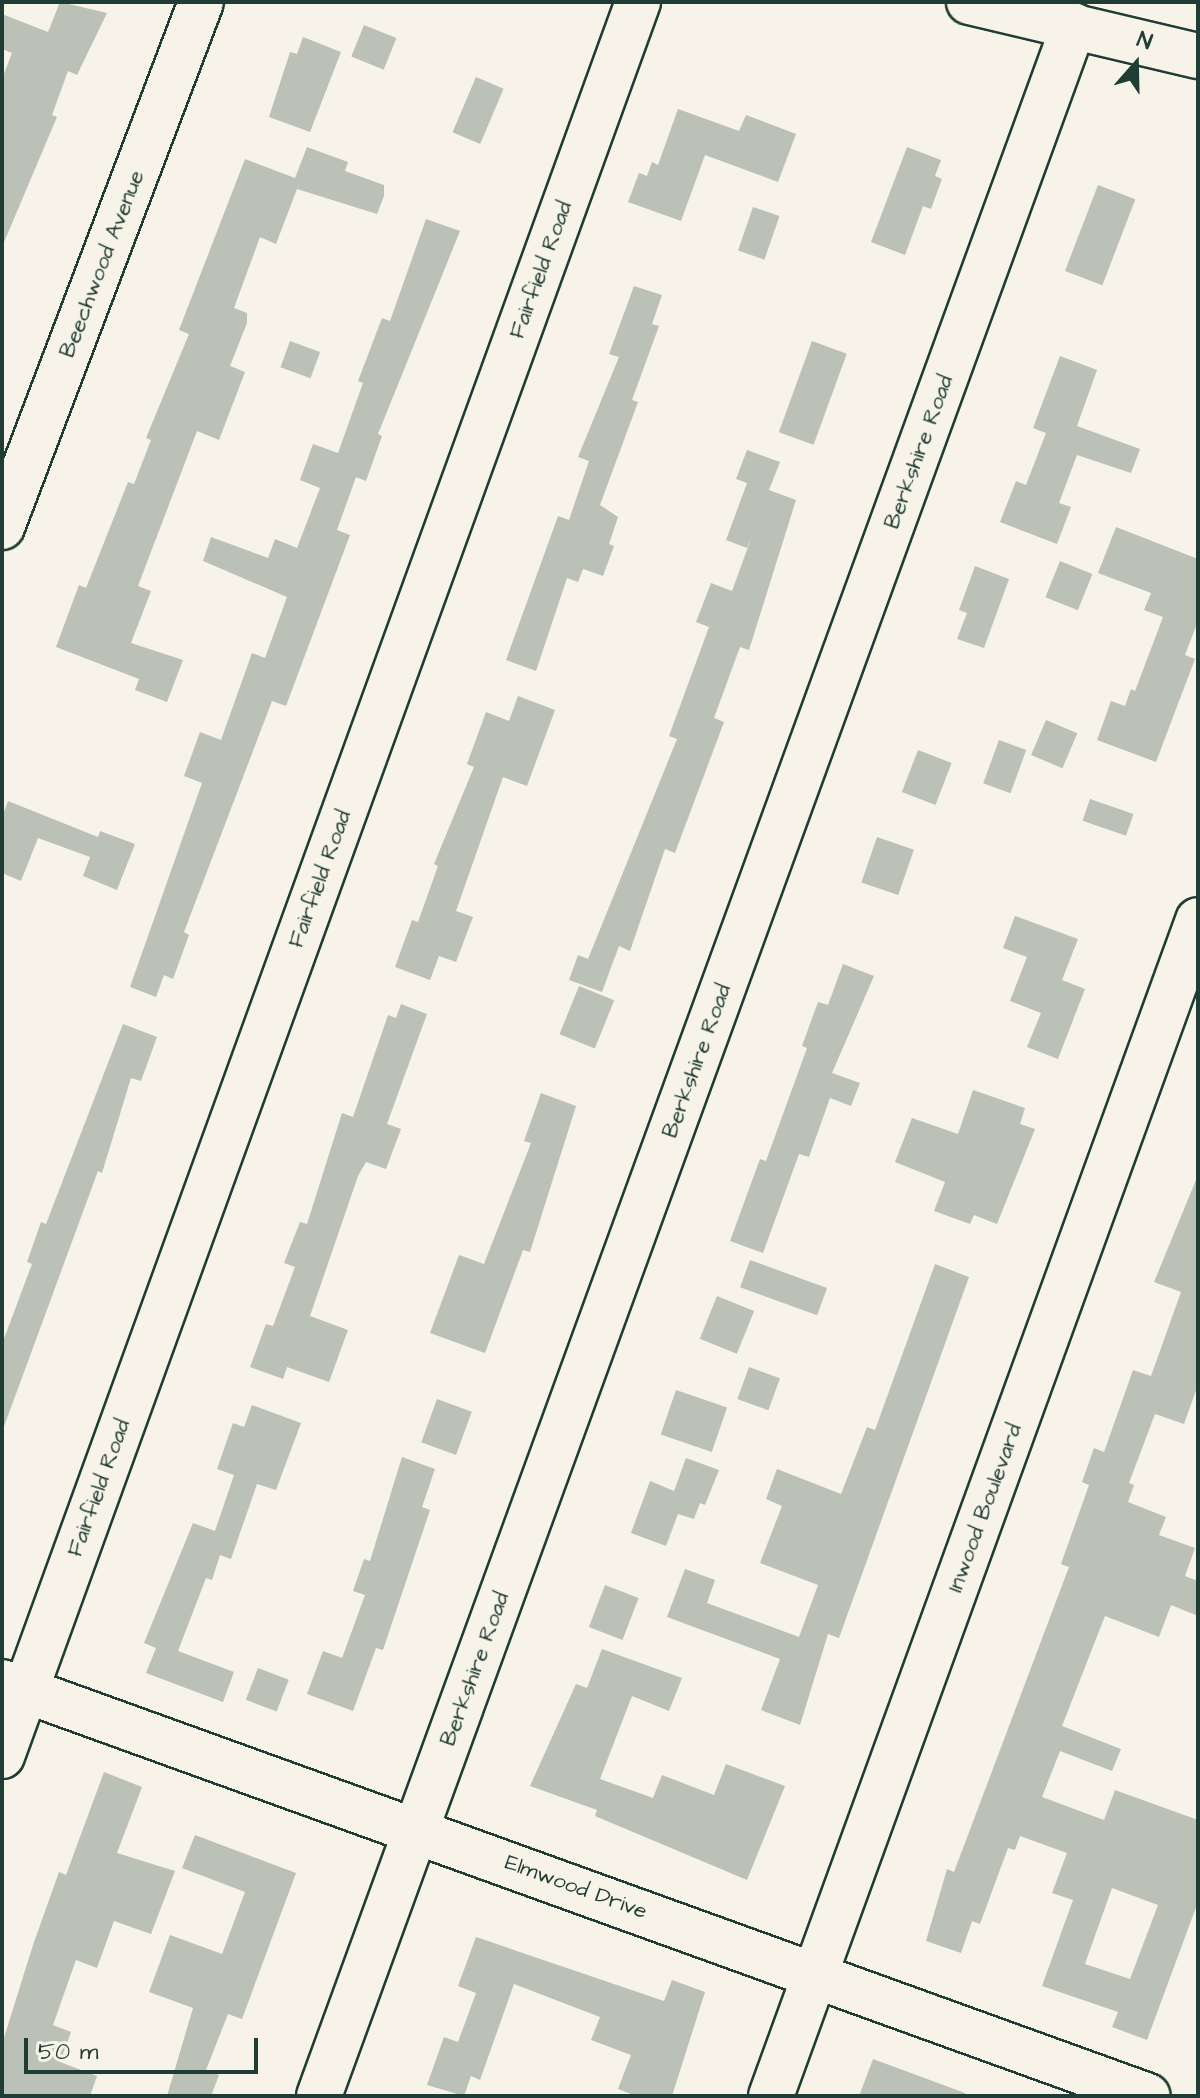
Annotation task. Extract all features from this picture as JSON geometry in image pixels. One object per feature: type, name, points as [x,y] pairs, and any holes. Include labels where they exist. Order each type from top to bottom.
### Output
[{"type":"street","name":"Beechwood Avenue","points":[[2,527],[201,2]]},
{"type":"street","name":"Fairfield Road","points":[[2,1756],[14,1686],[638,2]]},
{"type":"street","points":[[969,2],[1078,16],[1198,56]]},
{"type":"street","name":"Berkshire Road","points":[[319,2096],[1078,16]]},
{"type":"street","name":"Inwood Boulevard","points":[[771,2096],[1198,920]]},
{"type":"street","name":"Elmwood Drive","points":[[14,1686],[816,1973],[1148,2096]]},
{"type":"building","points":[[60,2],[107,13],[77,75],[68,71],[52,115],[57,117],[2,247],[2,79],[12,53],[2,49],[2,14],[48,32]]},
{"type":"building","points":[[364,25],[396,38],[384,70],[351,57]]},
{"type":"building","points":[[303,37],[341,52],[310,132],[269,117],[290,52],[297,54]]},
{"type":"building","points":[[476,77],[504,89],[480,144],[453,132]]},
{"type":"building","points":[[678,109],[739,131],[746,115],[796,134],[778,182],[705,155],[681,221],[628,202],[639,173],[647,176],[652,162],[658,165]]},
{"type":"building","points":[[307,147],[348,162],[345,171],[384,185],[384,196],[377,214],[297,189],[276,244],[260,237],[234,308],[247,313],[247,323],[230,366],[245,372],[219,440],[197,431],[138,586],[151,591],[131,643],[183,660],[167,702],[135,690],[139,679],[56,647],[79,585],[86,588],[128,482],[134,484],[151,440],[146,438],[189,334],[179,330],[245,159],[295,178]]},
{"type":"building","points":[[907,147],[941,160],[935,176],[942,179],[931,209],[923,206],[905,255],[871,242]]},
{"type":"building","points":[[1098,185],[1135,199],[1102,285],[1065,271]]},
{"type":"building","points":[[753,207],[779,216],[764,260],[738,250]]},
{"type":"building","points":[[426,219],[460,231],[378,434],[382,436],[366,481],[356,477],[337,530],[350,535],[286,706],[272,701],[184,932],[189,935],[173,979],[164,975],[156,997],[130,987],[202,783],[184,776],[200,732],[221,740],[252,653],[265,658],[287,597],[203,561],[211,537],[268,558],[275,539],[297,548],[320,488],[300,480],[313,444],[338,453],[363,383],[358,381],[382,318],[390,321]]},
{"type":"building","points":[[634,286],[662,295],[652,324],[659,326],[632,400],[638,402],[600,505],[618,517],[609,544],[614,546],[603,576],[583,569],[578,582],[567,578],[536,671],[506,660],[558,516],[569,520],[589,461],[578,457],[619,357],[609,354]]},
{"type":"building","points":[[290,341],[320,352],[310,378],[280,367]]},
{"type":"building","points":[[812,341],[847,354],[814,445],[779,432]]},
{"type":"building","points":[[1060,356],[1097,370],[1077,426],[1140,449],[1131,473],[1077,455],[1059,503],[1071,507],[1057,544],[1000,522],[1016,481],[1026,485],[1046,433],[1033,428]]},
{"type":"building","points":[[747,450],[780,462],[769,490],[796,500],[749,650],[740,647],[714,718],[724,722],[675,853],[665,849],[630,951],[619,946],[602,992],[569,980],[578,955],[588,959],[677,739],[669,736],[709,627],[696,622],[711,583],[732,591],[752,536],[747,548],[726,540],[747,483],[736,479]]},
{"type":"building","points":[[1116,527],[1198,559],[1198,621],[1185,655],[1195,659],[1156,762],[1097,740],[1111,701],[1125,706],[1131,689],[1135,691],[1163,617],[1144,610],[1151,593],[1098,573]]},
{"type":"building","points":[[1060,561],[1092,574],[1078,610],[1045,597]]},
{"type":"building","points":[[975,566],[1009,579],[984,648],[957,639],[967,613],[959,610]]},
{"type":"building","points":[[518,696],[555,710],[527,786],[503,777],[456,911],[473,917],[456,962],[439,956],[430,980],[395,967],[412,920],[418,922],[438,866],[434,864],[474,767],[467,764],[486,712],[509,721]]},
{"type":"building","points":[[1046,720],[1077,733],[1062,768],[1031,755]]},
{"type":"building","points":[[999,740],[1026,750],[1011,793],[983,783]]},
{"type":"building","points":[[918,750],[952,763],[935,805],[902,792]]},
{"type":"building","points":[[1090,799],[1133,814],[1126,836],[1083,821]]},
{"type":"building","points":[[8,801],[98,837],[100,831],[135,844],[117,890],[83,876],[90,857],[38,838],[21,881],[2,873],[2,817]]},
{"type":"building","points":[[877,837],[914,850],[898,895],[861,882]]},
{"type":"building","points":[[1015,916],[1078,939],[1062,980],[1085,989],[1058,1059],[1027,1047],[1041,1013],[1010,1001],[1027,957],[1003,948]]},
{"type":"building","points":[[843,964],[874,976],[832,1073],[860,1083],[851,1106],[830,1098],[809,1157],[799,1154],[763,1253],[730,1241],[760,1159],[766,1161],[807,1048],[802,1046],[818,1002],[828,1005]]},
{"type":"building","points":[[579,986],[614,1000],[595,1048],[560,1034]]},
{"type":"building","points":[[401,1004],[427,1014],[387,1124],[401,1129],[386,1169],[366,1162],[358,1176],[310,1316],[348,1330],[329,1382],[287,1367],[283,1379],[250,1367],[266,1324],[273,1326],[295,1267],[284,1263],[300,1222],[307,1224],[342,1113],[353,1117],[388,1015],[396,1018]]},
{"type":"building","points":[[123,1024],[157,1037],[141,1081],[131,1078],[102,1173],[98,1171],[2,1432],[2,1344],[32,1264],[27,1262],[41,1222],[46,1224]]},
{"type":"building","points":[[973,1090],[1025,1108],[1020,1124],[1035,1129],[997,1224],[974,1215],[970,1224],[934,1211],[945,1182],[895,1162],[912,1118],[958,1134]]},
{"type":"building","points":[[541,1093],[576,1106],[530,1252],[523,1250],[485,1353],[430,1333],[459,1255],[484,1264],[531,1143],[524,1141]]},
{"type":"building","points":[[1198,1175],[1198,1385],[1184,1424],[1155,1414],[1129,1483],[1134,1485],[1128,1502],[1166,1517],[1159,1535],[1195,1548],[1185,1576],[1198,1581],[1198,1616],[1171,1605],[1159,1637],[1105,1616],[1062,1726],[1121,1749],[1112,1771],[1060,1751],[1042,1797],[1104,1820],[1115,1790],[1198,1820],[1198,1902],[1147,2040],[1112,2027],[1118,2012],[1042,1986],[1073,1900],[1052,1893],[1067,1853],[1020,1836],[1015,1850],[1008,1848],[980,1924],[972,1921],[961,1953],[926,1941],[947,1869],[954,1872],[1069,1567],[1061,1564],[1089,1485],[1082,1482],[1094,1448],[1104,1452],[1133,1370],[1151,1376],[1181,1292],[1154,1282]],"holes":[[[1112,1888],[1158,1905],[1130,1979],[1085,1964]]]},
{"type":"building","points":[[750,1260],[827,1288],[817,1315],[740,1287]]},
{"type":"building","points":[[935,1264],[969,1277],[839,1638],[828,1634],[800,1725],[761,1710],[780,1659],[667,1617],[685,1569],[715,1580],[707,1603],[799,1637],[818,1585],[760,1563],[782,1506],[766,1499],[777,1469],[841,1494],[867,1427],[875,1430]]},
{"type":"building","points":[[717,1296],[754,1311],[737,1354],[700,1339]]},
{"type":"building","points":[[749,1367],[780,1378],[768,1410],[737,1399]]},
{"type":"building","points":[[676,1390],[727,1408],[712,1452],[661,1434]]},
{"type":"building","points":[[437,1399],[472,1412],[456,1455],[421,1442]]},
{"type":"building","points":[[252,1405],[301,1423],[276,1490],[257,1484],[231,1559],[220,1555],[212,1580],[206,1578],[178,1651],[234,1672],[223,1702],[146,1673],[156,1648],[144,1643],[193,1523],[215,1531],[234,1475],[217,1469],[233,1423],[244,1427]]},
{"type":"building","points":[[402,1457],[435,1469],[422,1507],[430,1510],[383,1650],[376,1648],[353,1711],[307,1694],[323,1651],[342,1658],[365,1595],[353,1591],[364,1559],[370,1561]]},
{"type":"building","points":[[686,1458],[719,1470],[705,1505],[700,1503],[694,1519],[678,1514],[666,1546],[631,1533],[650,1481],[674,1491]]},
{"type":"building","points":[[605,1585],[639,1598],[622,1640],[589,1627]]},
{"type":"building","points":[[602,1649],[682,1678],[669,1711],[632,1696],[600,1779],[653,1798],[662,1775],[714,1795],[726,1764],[785,1786],[747,1880],[595,1816],[597,1810],[530,1786],[576,1684],[587,1688]]},
{"type":"building","points":[[258,1668],[289,1680],[277,1712],[246,1700]]},
{"type":"building","points":[[104,1772],[142,1787],[117,1853],[175,1871],[151,1934],[114,1921],[97,1968],[76,1960],[53,2025],[71,2032],[60,2062],[97,2076],[90,2096],[2,2096],[2,2044],[33,1945],[59,1872],[66,1875]]},
{"type":"building","points":[[195,1835],[296,1873],[242,2019],[228,2014],[206,2070],[219,2075],[211,2096],[167,2096],[193,2008],[149,1992],[170,1935],[222,1954],[245,1892],[182,1868]]},
{"type":"building","points":[[476,1937],[664,2001],[672,1980],[705,1992],[672,2096],[636,2096],[618,2089],[631,2055],[591,2040],[600,2017],[514,1984],[480,2080],[471,2076],[464,2096],[427,2085],[444,2037],[458,2042],[476,1993],[458,1986]]},
{"type":"building","points":[[873,2059],[965,2093],[964,2096],[859,2096]]}]
